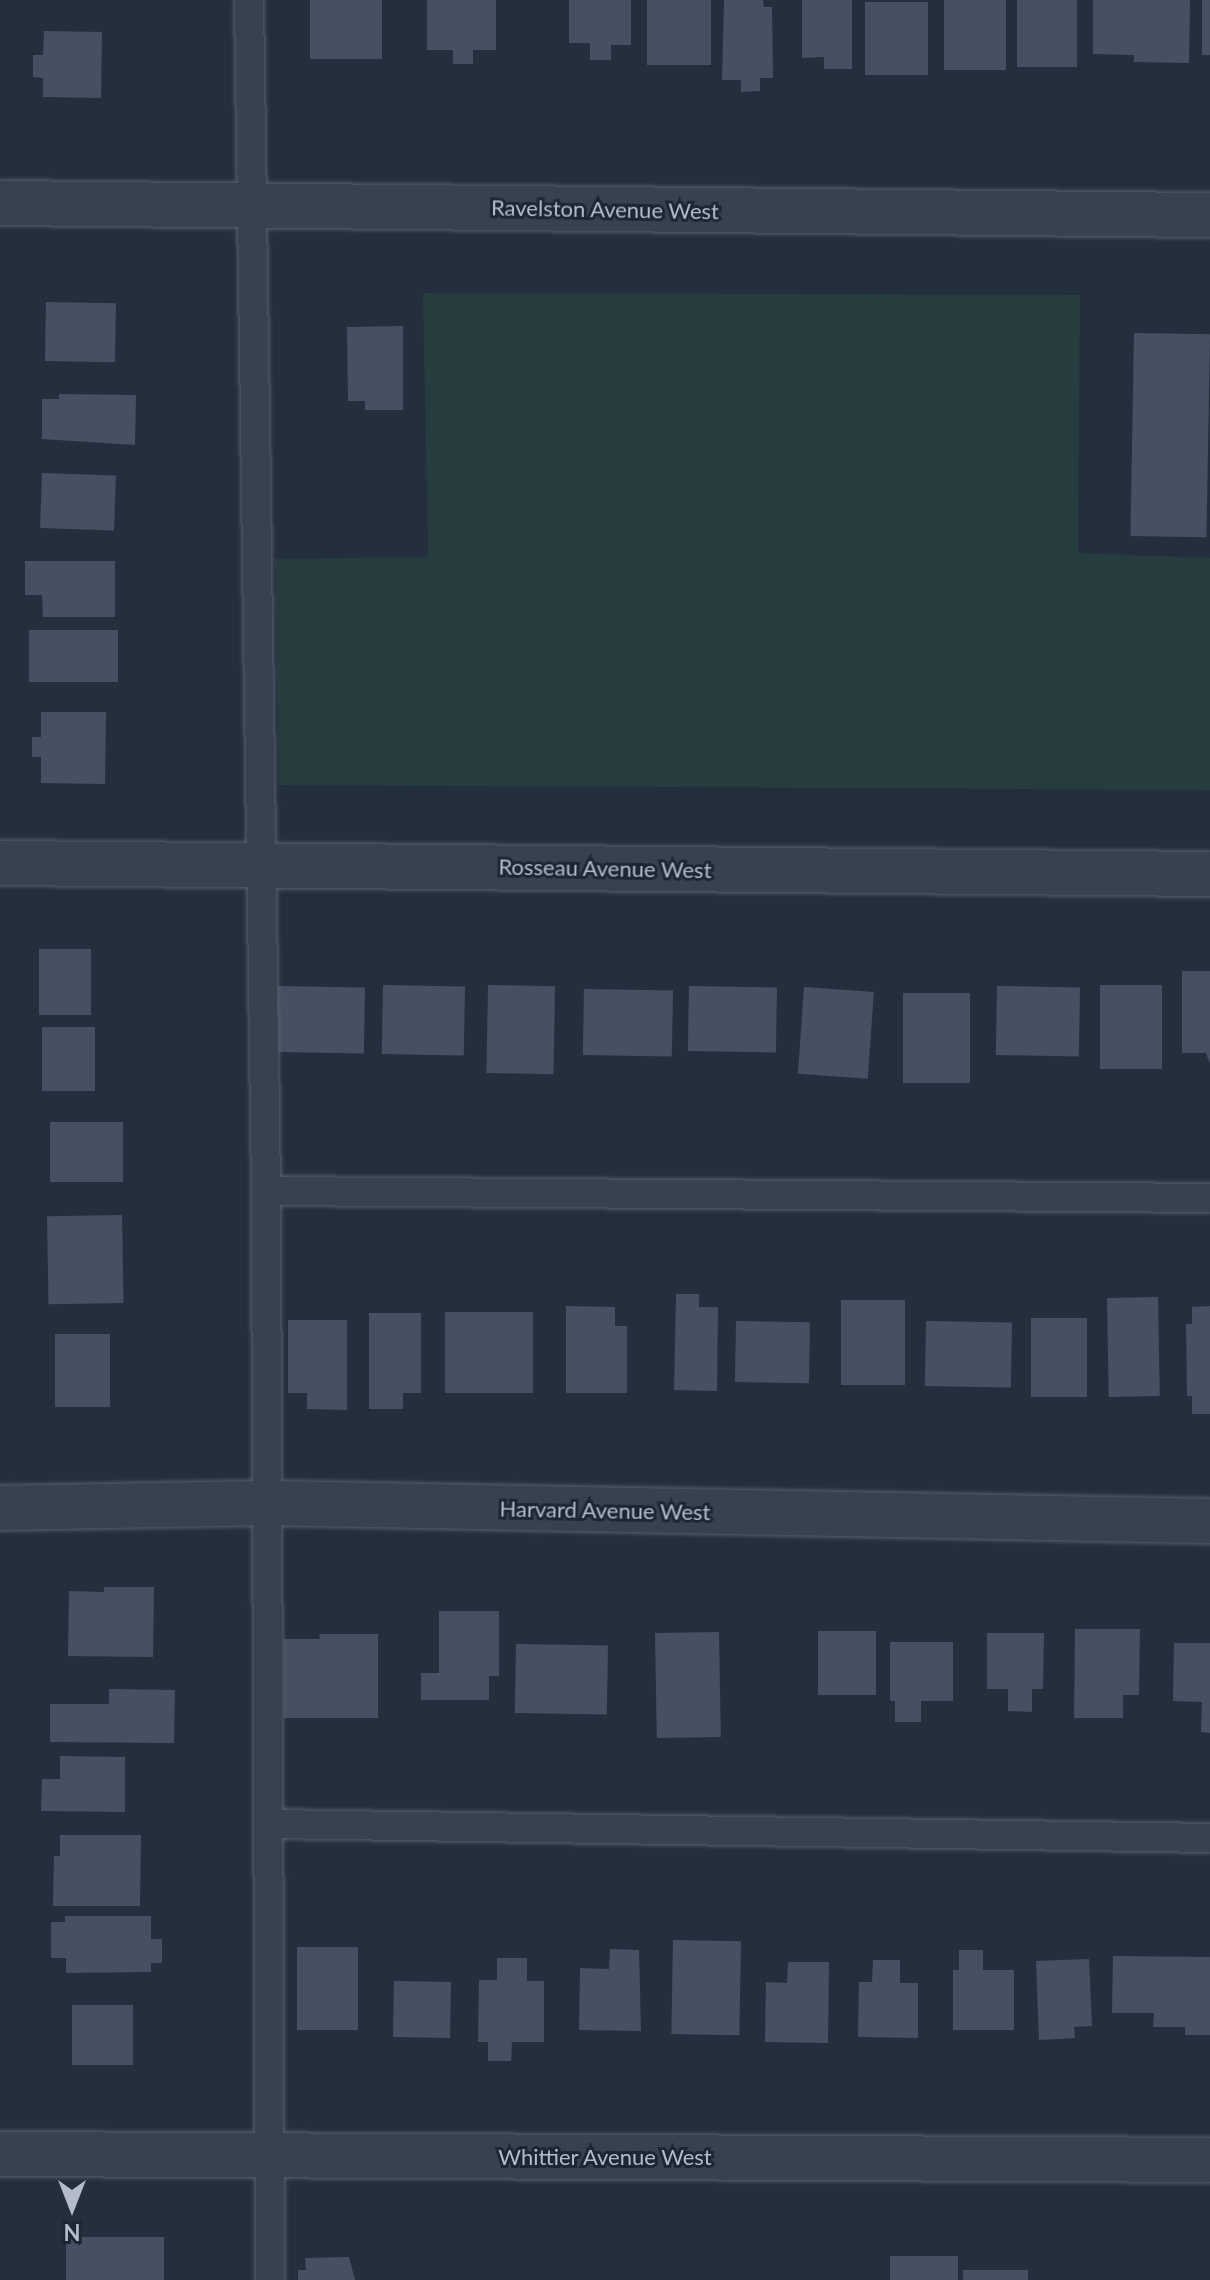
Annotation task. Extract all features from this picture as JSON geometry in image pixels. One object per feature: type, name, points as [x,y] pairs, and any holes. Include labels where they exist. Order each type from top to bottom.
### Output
[{"type":"street","name":"Ravelston Avenue West","points":[[0,203],[1210,215]]},
{"type":"street","name":"Rosseau Avenue West","points":[[0,863],[1210,874]]},
{"type":"street","name":"Harvard Avenue West","points":[[0,1508],[266,1503],[1210,1521]]},
{"type":"street","name":"Whittier Avenue West","points":[[0,2154],[1210,2160]]},
{"type":"lane","points":[[249,0],[266,1191],[270,2280]]},
{"type":"lane","points":[[266,1191],[1210,1198]]},
{"type":"lane","points":[[269,1824],[1210,1838]]},
{"type":"green space","points":[[423,293],[1080,295],[1078,553],[1210,558],[1210,790],[279,785],[275,559],[428,557]]},
{"type":"building","points":[[310,0],[382,0],[382,59],[310,59]]},
{"type":"building","points":[[427,0],[496,0],[496,50],[473,50],[473,64],[453,64],[453,50],[427,50]]},
{"type":"building","points":[[569,0],[631,0],[631,45],[611,45],[611,60],[590,60],[590,43],[569,43]]},
{"type":"building","points":[[647,0],[711,0],[711,65],[647,65]]},
{"type":"building","points":[[724,0],[763,0],[764,7],[772,7],[773,78],[760,78],[760,91],[741,92],[741,80],[722,80]]},
{"type":"building","points":[[802,0],[852,0],[852,69],[824,69],[824,57],[802,58]]},
{"type":"building","points":[[944,0],[1006,0],[1006,70],[944,70]]},
{"type":"building","points":[[1017,0],[1077,0],[1077,67],[1017,67]]},
{"type":"building","points":[[1093,0],[1190,0],[1189,63],[1134,62],[1134,55],[1093,54]]},
{"type":"building","points":[[1202,0],[1210,0],[1210,55],[1202,55]]},
{"type":"building","points":[[865,2],[928,2],[928,75],[865,75]]},
{"type":"building","points":[[44,31],[102,32],[101,98],[43,97],[43,78],[33,77],[33,55],[43,55]]},
{"type":"building","points":[[46,302],[116,303],[115,362],[45,361]]},
{"type":"building","points":[[403,326],[403,410],[365,410],[365,401],[348,401],[347,327]]},
{"type":"building","points":[[1134,333],[1210,334],[1206,537],[1130,536]]},
{"type":"building","points":[[59,394],[136,395],[135,445],[42,439],[42,399],[59,399]]},
{"type":"building","points":[[42,473],[116,476],[114,531],[40,528]]},
{"type":"building","points":[[25,561],[115,561],[115,617],[43,617],[42,595],[25,595]]},
{"type":"building","points":[[29,630],[118,630],[118,682],[29,682]]},
{"type":"building","points":[[41,712],[106,712],[105,784],[41,783],[41,757],[32,757],[32,737],[41,737]]},
{"type":"building","points":[[39,949],[91,949],[91,1015],[39,1015]]},
{"type":"building","points":[[1182,971],[1210,971],[1210,1064],[1206,1053],[1182,1053]]},
{"type":"building","points":[[383,985],[465,986],[464,1055],[382,1054]]},
{"type":"building","points":[[488,985],[555,986],[553,1074],[486,1073]]},
{"type":"building","points":[[1100,985],[1162,985],[1162,1069],[1100,1069]]},
{"type":"building","points":[[278,986],[365,988],[364,1054],[277,1052]]},
{"type":"building","points":[[689,986],[777,988],[776,1053],[688,1051]]},
{"type":"building","points":[[997,986],[1080,987],[1079,1056],[996,1055]]},
{"type":"building","points":[[804,987],[874,992],[868,1079],[798,1074]]},
{"type":"building","points":[[584,989],[673,991],[672,1057],[583,1055]]},
{"type":"building","points":[[903,993],[970,993],[970,1083],[903,1083]]},
{"type":"building","points":[[42,1027],[95,1027],[95,1091],[42,1091]]},
{"type":"building","points":[[50,1122],[123,1122],[123,1182],[50,1182]]},
{"type":"building","points":[[122,1215],[124,1303],[49,1304],[47,1216]]},
{"type":"building","points":[[676,1294],[699,1294],[699,1307],[718,1307],[717,1391],[674,1390]]},
{"type":"building","points":[[1158,1297],[1160,1396],[1109,1397],[1107,1298]]},
{"type":"building","points":[[841,1300],[905,1300],[905,1385],[841,1385]]},
{"type":"building","points":[[566,1306],[615,1307],[615,1326],[627,1326],[627,1393],[566,1393]]},
{"type":"building","points":[[1210,1306],[1210,1414],[1192,1414],[1192,1396],[1187,1396],[1186,1324],[1192,1324],[1192,1307]]},
{"type":"building","points":[[445,1312],[533,1312],[533,1393],[445,1393]]},
{"type":"building","points":[[369,1313],[421,1313],[421,1393],[403,1393],[403,1409],[369,1409]]},
{"type":"building","points":[[1031,1318],[1087,1318],[1087,1397],[1031,1397]]},
{"type":"building","points":[[288,1320],[347,1320],[347,1410],[307,1409],[307,1393],[288,1393]]},
{"type":"building","points":[[736,1321],[810,1322],[809,1383],[735,1382]]},
{"type":"building","points":[[926,1321],[1012,1323],[1011,1387],[925,1386]]},
{"type":"building","points":[[55,1334],[110,1334],[110,1407],[55,1407]]},
{"type":"building","points":[[104,1587],[154,1587],[153,1657],[68,1656],[69,1591],[104,1592]]},
{"type":"building","points":[[439,1611],[499,1611],[499,1676],[489,1676],[489,1700],[421,1700],[421,1673],[439,1673]]},
{"type":"building","points":[[1075,1629],[1140,1629],[1139,1695],[1123,1695],[1123,1718],[1074,1718]]},
{"type":"building","points":[[818,1631],[876,1631],[876,1695],[818,1695]]},
{"type":"building","points":[[719,1632],[721,1737],[657,1738],[655,1633]]},
{"type":"building","points":[[987,1633],[1044,1633],[1043,1689],[1032,1689],[1032,1712],[1008,1711],[1008,1689],[987,1689]]},
{"type":"building","points":[[319,1634],[378,1634],[378,1718],[284,1718],[284,1639],[320,1639]]},
{"type":"building","points":[[890,1642],[953,1642],[953,1701],[921,1701],[921,1722],[895,1722],[895,1701],[890,1701]]},
{"type":"building","points":[[1174,1643],[1210,1643],[1210,1733],[1201,1732],[1202,1702],[1173,1701]]},
{"type":"building","points":[[516,1644],[608,1646],[607,1715],[515,1713]]},
{"type":"building","points":[[109,1689],[175,1690],[174,1743],[50,1742],[50,1704],[109,1704]]},
{"type":"building","points":[[60,1756],[125,1757],[125,1812],[41,1811],[42,1779],[60,1779]]},
{"type":"building","points":[[60,1835],[141,1835],[140,1906],[53,1906],[54,1856],[60,1856]]},
{"type":"building","points":[[65,1916],[151,1916],[151,1939],[162,1939],[162,1963],[151,1963],[151,1972],[66,1973],[66,1958],[51,1958],[51,1922],[65,1922]]},
{"type":"building","points":[[673,1940],[741,1941],[739,2035],[671,2034]]},
{"type":"building","points":[[297,1947],[358,1947],[358,2030],[297,2030]]},
{"type":"building","points":[[610,1949],[639,1950],[641,2031],[579,2030],[580,1968],[609,1969]]},
{"type":"building","points":[[959,1950],[983,1950],[983,1970],[1014,1970],[1014,2030],[953,2030],[953,1970],[959,1970]]},
{"type":"building","points":[[1113,1956],[1210,1957],[1210,2035],[1185,2035],[1185,2027],[1153,2027],[1154,2013],[1112,2013]]},
{"type":"building","points":[[497,1958],[527,1958],[527,1981],[544,1981],[544,2042],[512,2042],[511,2061],[488,2061],[488,2042],[478,2042],[479,1980],[497,1980]]},
{"type":"building","points":[[1089,1959],[1092,2026],[1074,2027],[1075,2038],[1039,2040],[1036,1961]]},
{"type":"building","points":[[873,1960],[900,1960],[900,1983],[918,1983],[918,2038],[858,2037],[859,1982],[872,1982]]},
{"type":"building","points":[[788,1962],[829,1962],[828,2043],[765,2042],[766,1982],[787,1983]]},
{"type":"building","points":[[394,1981],[451,1982],[450,2038],[393,2037]]},
{"type":"building","points":[[72,2005],[133,2005],[133,2065],[72,2065]]},
{"type":"building","points":[[66,2237],[164,2237],[164,2280],[66,2280]]},
{"type":"building","points":[[890,2256],[958,2256],[958,2280],[890,2280]]},
{"type":"building","points":[[349,2257],[355,2280],[298,2280],[298,2270],[306,2270],[305,2258]]},
{"type":"building","points":[[963,2270],[1028,2270],[1028,2280],[963,2280]]}]
